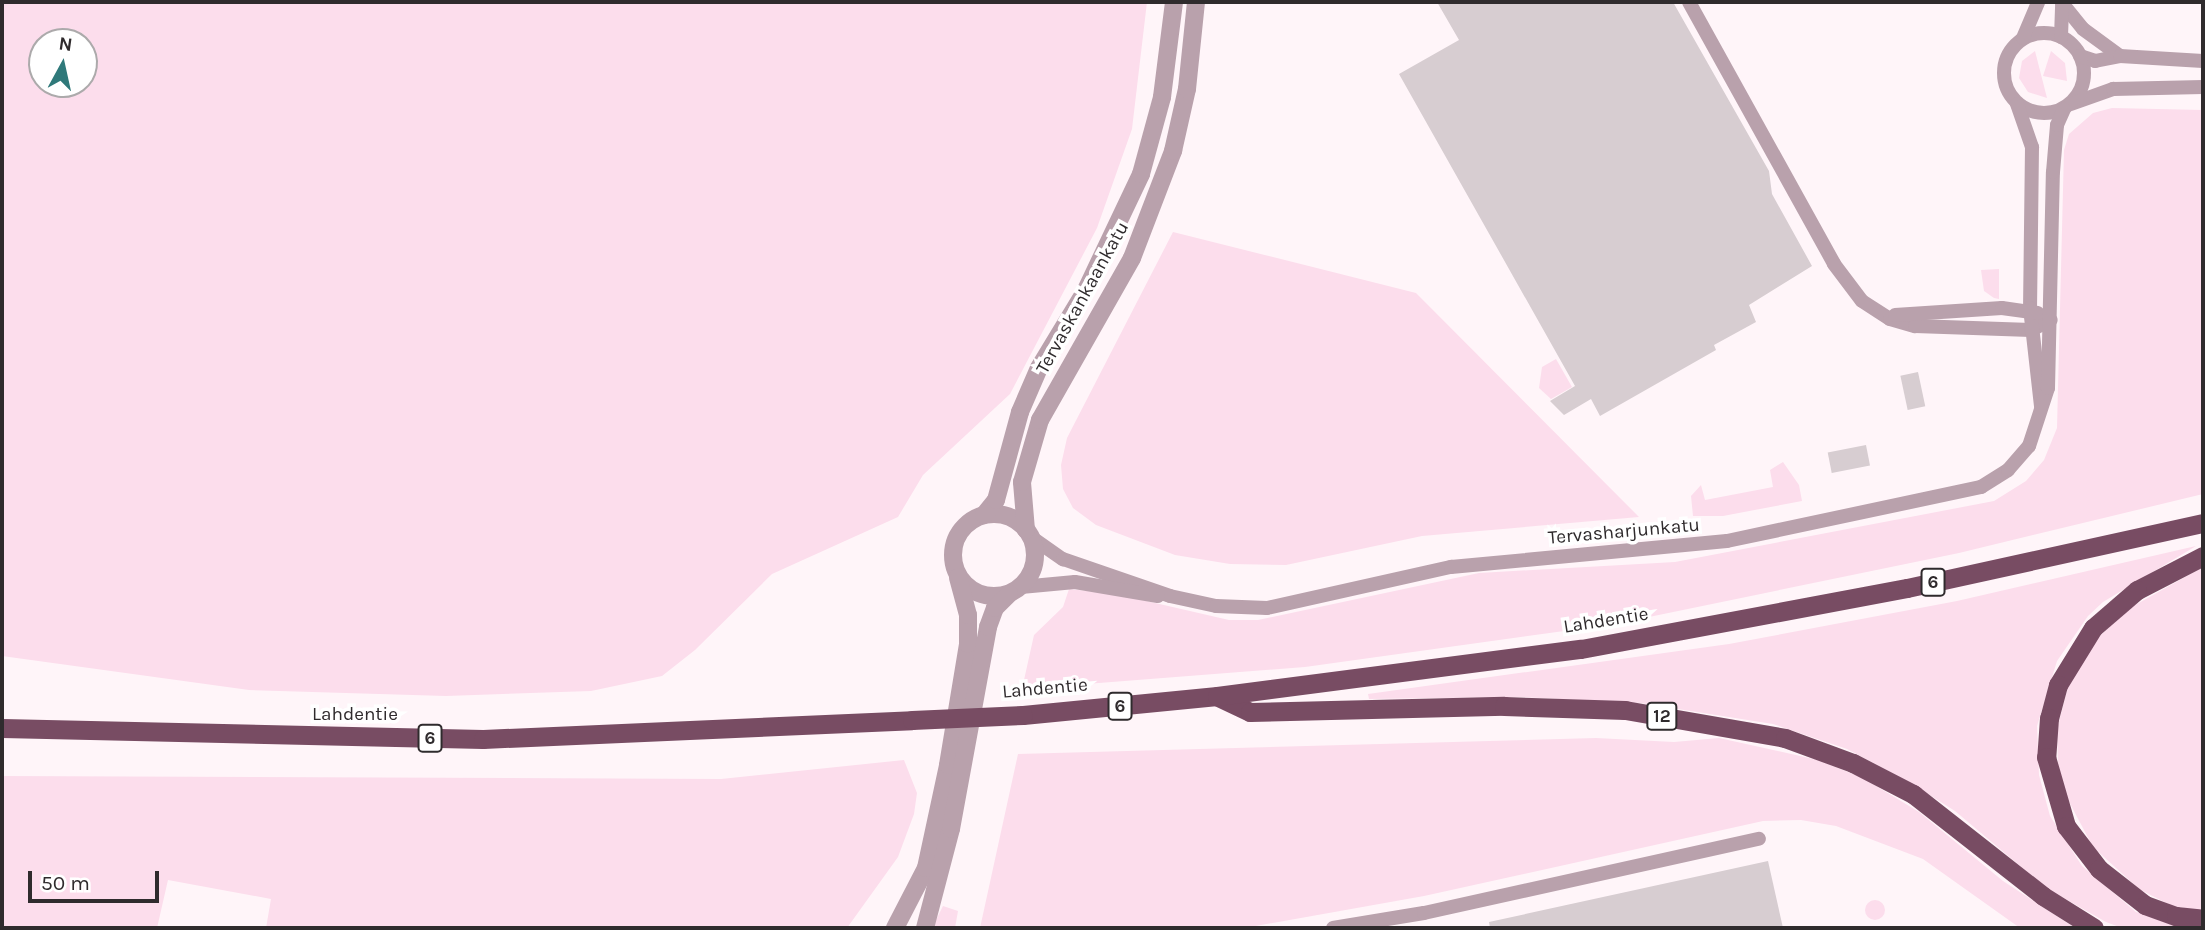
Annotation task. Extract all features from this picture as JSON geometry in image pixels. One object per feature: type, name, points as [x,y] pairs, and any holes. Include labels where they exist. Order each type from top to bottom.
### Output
[{"type":"highway","name":"Lahdentie","points":[[2,728],[483,738],[1023,715],[1217,696],[1660,635],[1907,588],[2203,523]]},
{"type":"highway","points":[[2203,556],[2137,590],[2093,628],[2058,685],[2049,718],[2046,757],[2066,826],[2099,869],[2144,905],[2176,916],[2203,919]]},
{"type":"highway","name":"12","points":[[1217,696],[1250,712],[1504,706],[1625,710],[1785,738],[1853,762],[1913,794],[2043,896],[2094,928]]},
{"type":"street","name":"Tervaskankaankatu","points":[[984,515],[996,499],[1020,411],[1039,368],[1086,290],[1141,174],[1162,97],[1174,2]]},
{"type":"street","name":"Tervaskankaankatu","points":[[1028,534],[1022,482],[1040,420],[1132,258],[1165,177],[1187,89],[1195,2]]},
{"type":"street","points":[[1689,2],[1849,288],[1876,309],[1915,326],[2031,330],[2051,320]]},
{"type":"street","points":[[2038,2],[2024,38],[2007,57],[2003,69],[2004,82],[2017,104],[2040,114],[2067,107],[2113,89],[2203,88]]},
{"type":"street","points":[[2061,37],[2062,3]]},
{"type":"street","points":[[2062,3],[2083,29],[2120,56]]},
{"type":"street","points":[[2024,38],[2036,34],[2061,37],[2080,56],[2095,61],[2120,56],[2203,61]]},
{"type":"street","points":[[2067,107],[2084,82],[2080,56]]},
{"type":"street","name":"Tervasharjunkatu","points":[[2017,104],[2032,147],[2030,308],[2042,411]]},
{"type":"street","name":"Tervasharjunkatu","points":[[1015,590],[1075,582],[1170,596],[1216,606],[1267,608],[1451,567],[1716,543],[1981,487],[2008,470],[2029,446],[2042,411],[2050,368],[2053,172],[2057,125],[2067,107]]},
{"type":"street","points":[[1876,309],[1906,316],[2030,308],[2051,320]]},
{"type":"street","points":[[895,928],[926,868],[948,765],[968,644],[968,615],[953,556],[957,536],[965,525],[984,515],[1006,515],[1028,534],[1035,561],[1015,590],[995,608],[988,627],[951,829],[925,928]]},
{"type":"street","name":"Tervasharjunkatu","points":[[1028,534],[1063,559],[1170,596]]},
{"type":"street","points":[[958,577],[980,594],[1015,590]]},
{"type":"street","points":[[1333,928],[1426,921],[1759,839]]},
{"type":"shaded area","points":[[2,2],[1147,2],[1132,129],[1097,228],[1010,394],[923,475],[898,517],[772,574],[695,650],[662,676],[591,691],[446,696],[249,690],[2,656]]},
{"type":"shaded area","points":[[2035,51],[2047,98],[2028,92],[2019,78],[2022,61]]},
{"type":"shaded area","points":[[2051,51],[2065,63],[2067,81],[2043,76]]},
{"type":"shaded area","points":[[2112,108],[2203,110],[2203,494],[1959,553],[1615,624],[1305,667],[1022,689],[1034,635],[1063,607],[1069,589],[1116,594],[1229,620],[1258,620],[1479,573],[1675,562],[1994,501],[2026,481],[2044,460],[2057,428],[2064,150],[2069,134],[2093,113]]},
{"type":"shaded area","points":[[1173,232],[1416,293],[1639,517],[1422,536],[1286,565],[1230,564],[1175,555],[1096,525],[1073,508],[1063,489],[1061,465],[1067,438]]},
{"type":"shaded area","points":[[1999,269],[1999,299],[1984,291],[1981,270]]},
{"type":"shaded area","points":[[1556,359],[1572,387],[1551,399],[1539,388],[1542,367]]},
{"type":"shaded area","points":[[1783,462],[1799,485],[1802,501],[1723,516],[1693,516],[1691,496],[1701,485],[1705,500],[1773,487],[1770,470]]},
{"type":"shaded area","points":[[2196,546],[2103,602],[2088,616],[2057,661],[2037,726],[2039,775],[2050,816],[2082,866],[2136,912],[2198,928],[2122,928],[2106,922],[2046,888],[1955,811],[1909,782],[1847,749],[1773,724],[1640,703],[1519,697],[1369,699],[1368,694],[1729,644],[1957,601]]},
{"type":"shaded area","points":[[2203,567],[2203,911],[2172,906],[2139,889],[2093,847],[2066,796],[2058,764],[2057,729],[2070,679],[2099,637],[2128,609]]},
{"type":"shaded area","points":[[1596,738],[1674,742],[1719,738],[1818,760],[1863,778],[1919,812],[2003,881],[2075,928],[2020,928],[1923,859],[1836,826],[1801,820],[1763,821],[1424,896],[1250,927],[980,928],[1018,754]]},
{"type":"shaded area","points":[[904,760],[917,793],[914,814],[898,857],[847,928],[266,928],[271,899],[168,880],[157,928],[2,928],[2,776],[721,779]]},
{"type":"shaded area","points":[[1875,900],[1882,903],[1885,910],[1882,917],[1875,920],[1868,917],[1865,910],[1868,903]]},
{"type":"shaded area","points":[[943,906],[958,911],[955,928],[932,928]]},
{"type":"building","points":[[1437,2],[1673,2],[1769,171],[1772,194],[1812,266],[1749,305],[1756,322],[1714,345],[1716,350],[1600,416],[1591,399],[1564,415],[1550,401],[1575,386],[1399,74],[1459,40]]},
{"type":"building","points":[[1918,372],[1925,406],[1908,410],[1900,376]]},
{"type":"building","points":[[1866,445],[1870,466],[1832,473],[1828,452]]},
{"type":"building","points":[[1768,861],[1783,928],[1490,928],[1489,922]]}]
